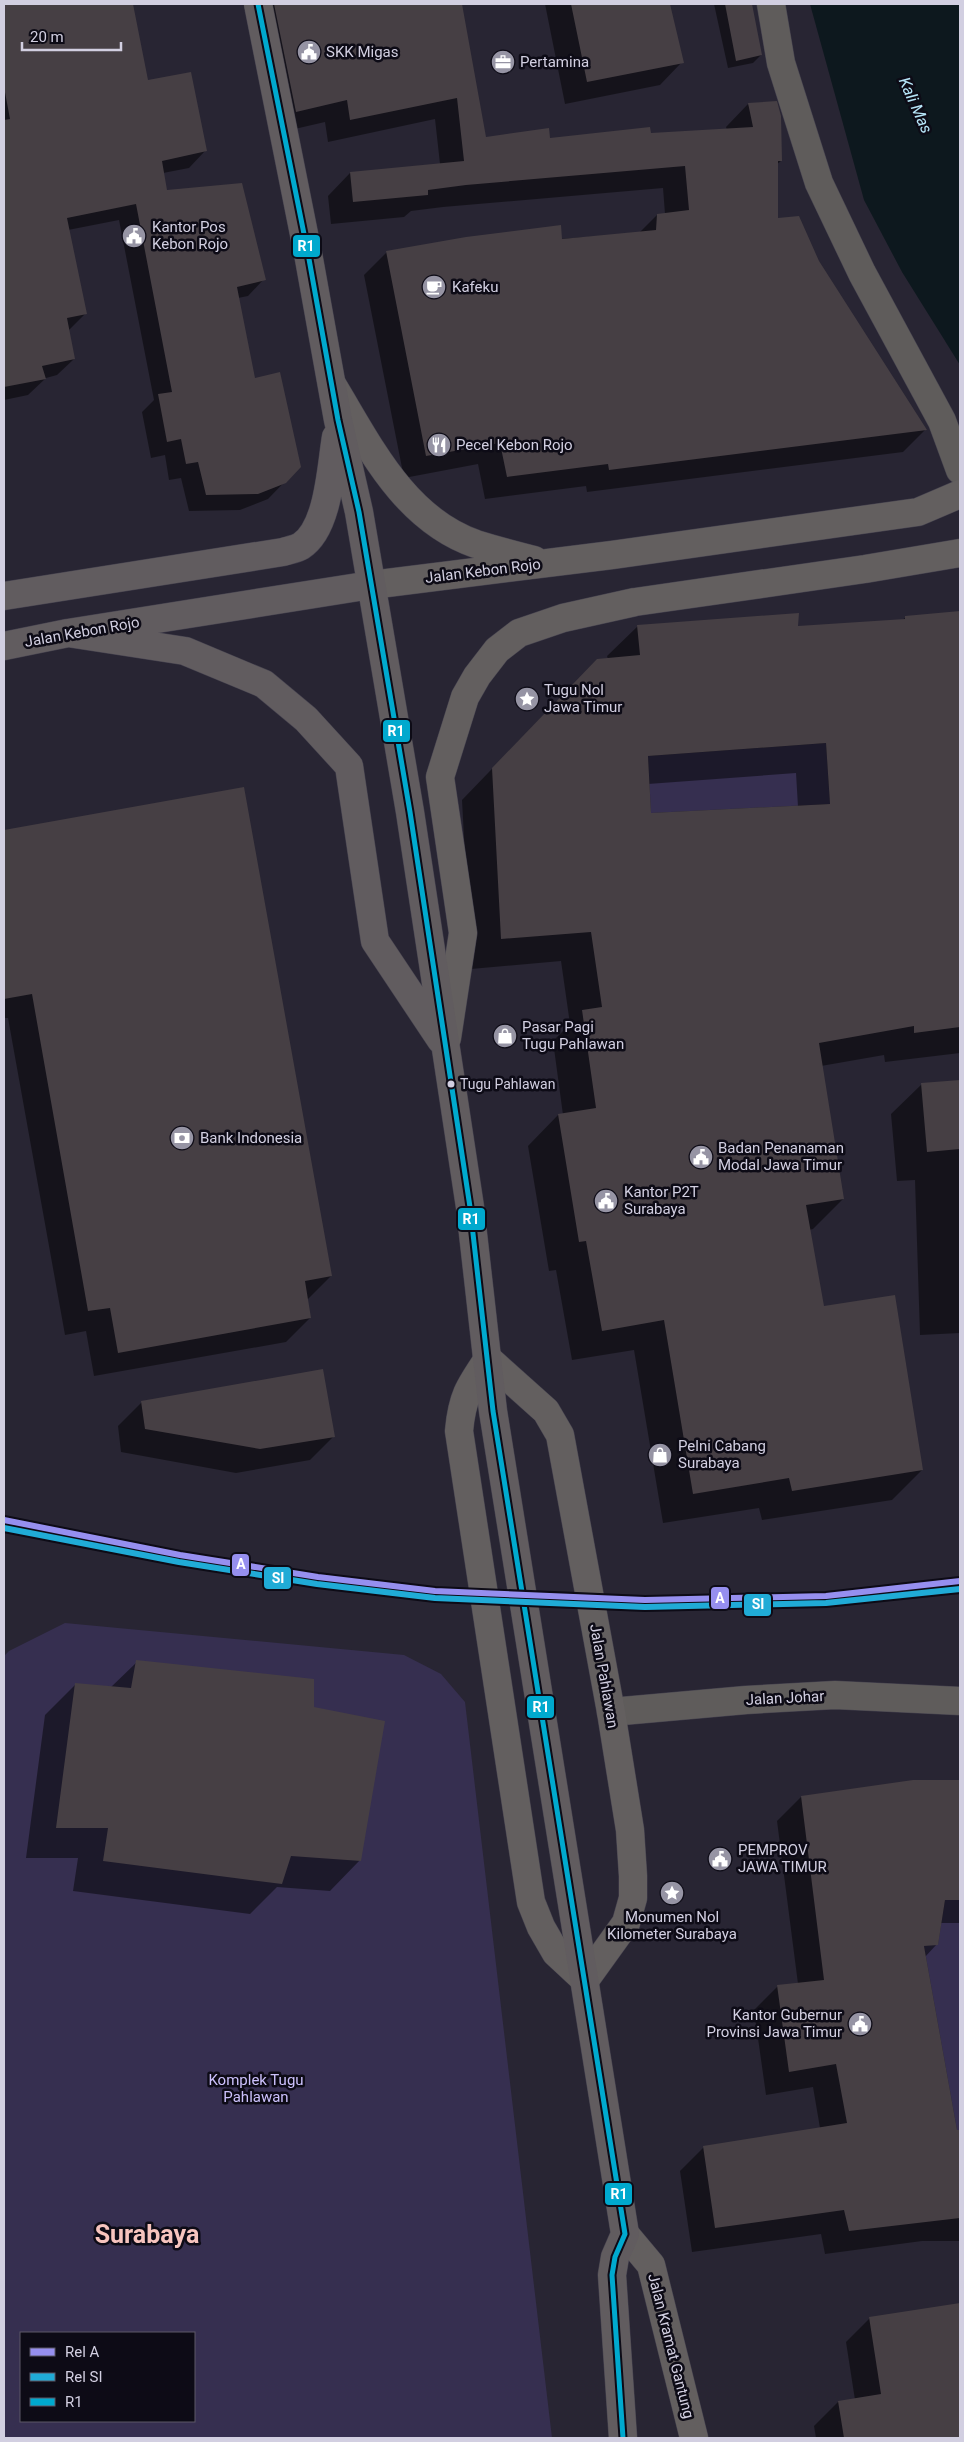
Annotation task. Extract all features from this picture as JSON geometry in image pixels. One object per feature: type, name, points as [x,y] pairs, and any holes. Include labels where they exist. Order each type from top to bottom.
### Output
[{"type":"main road","points":[[258,4],[333,386],[338,420],[359,512],[446,1046],[470,1207],[493,1411],[624,2234],[615,2257],[612,2275],[623,2438]]},
{"type":"main road","points":[[333,386],[388,477],[430,519],[446,530],[475,544],[547,563]]},
{"type":"main road","points":[[4,596],[283,552],[301,546],[312,536],[326,500],[338,420]]},
{"type":"main road","name":"Jalan Kebon Rojo","points":[[4,646],[68,633],[371,585],[918,512],[960,494]]},
{"type":"main road","points":[[446,1046],[463,933],[440,777],[465,697],[477,676],[497,650],[519,633],[563,618],[636,602],[865,569],[960,553]]},
{"type":"main road","points":[[68,633],[185,651],[264,684],[306,719],[349,766],[374,941],[446,1046]]},
{"type":"main road","points":[[488,1359],[465,1397],[459,1431],[531,1902],[541,1927],[556,1953],[585,1980]]},
{"type":"main road","name":"Jalan Pahlawan","points":[[488,1359],[546,1411],[560,1435],[611,1712],[630,1830],[633,1898],[626,1923],[585,1980]]},
{"type":"main road","name":"Jalan Kramat Gantung","points":[[624,2234],[651,2265],[694,2438]]},
{"type":"street","points":[[770,4],[781,63],[819,183],[862,274],[942,421],[960,470]]},
{"type":"street","name":"Jalan Johar","points":[[611,1712],[746,1700],[835,1695],[960,1701]]},
{"type":"green space","points":[[826,743],[830,804],[651,813],[648,756]]},
{"type":"green space","name":"Komplek Tugu Pahlawan","points":[[65,1623],[404,1655],[441,1674],[465,1702],[552,2438],[4,2438],[4,1656],[9,1651]]},
{"type":"green space","points":[[945,1900],[960,1900],[960,2130],[957,2130],[924,1946],[938,1944]]},
{"type":"water","name":"Kali Mas","points":[[810,4],[960,4],[960,365],[902,272],[864,200]]},
{"type":"building","points":[[4,4],[133,4],[148,80],[191,72],[207,151],[162,161],[167,190],[242,183],[266,280],[237,287],[255,378],[280,372],[301,467],[286,483],[258,494],[206,495],[198,462],[186,464],[181,439],[167,442],[158,394],[172,392],[136,204],[67,218],[87,314],[67,318],[75,359],[42,366],[46,379],[4,387],[4,120],[10,119],[4,87]]},
{"type":"building","points":[[274,4],[462,4],[486,137],[549,128],[550,138],[650,127],[651,133],[753,127],[748,103],[777,101],[781,116],[782,161],[778,161],[778,218],[799,216],[819,261],[927,430],[609,470],[608,464],[507,477],[500,443],[426,456],[386,251],[466,237],[561,225],[562,239],[656,230],[657,214],[689,210],[685,166],[466,185],[428,190],[428,195],[353,202],[350,172],[464,161],[457,98],[350,120],[347,100],[296,112]]},
{"type":"building","points":[[571,4],[670,4],[684,63],[587,82]]},
{"type":"building","points":[[725,4],[752,4],[762,55],[736,61]]},
{"type":"building","points":[[960,611],[960,1027],[914,1033],[914,1026],[819,1043],[844,1199],[806,1205],[824,1306],[895,1295],[923,1470],[792,1491],[789,1478],[693,1494],[664,1320],[602,1331],[586,1241],[579,1242],[558,1114],[596,1108],[582,1010],[602,1007],[591,932],[501,939],[492,768],[597,659],[640,655],[637,625],[799,613],[798,626],[905,619],[905,616]],"holes":[[[826,743],[830,804],[651,813],[648,756]]]},
{"type":"building","name":"Bank Indonesia","points":[[244,787],[332,1276],[305,1281],[311,1318],[118,1353],[110,1308],[88,1311],[32,994],[4,999],[4,830]]},
{"type":"building","points":[[960,1080],[960,1149],[927,1152],[921,1083]]},
{"type":"building","points":[[323,1369],[335,1437],[260,1449],[145,1429],[141,1401]]},
{"type":"building","points":[[136,1660],[314,1679],[314,1707],[385,1721],[361,1861],[291,1856],[282,1884],[103,1861],[108,1828],[56,1828],[75,1683],[131,1688]]},
{"type":"building","name":"Kantor Gubernur Provinsi Jawa Timur","points":[[913,1780],[960,1780],[960,1900],[945,1900],[938,1945],[924,1946],[957,2130],[960,2130],[960,2218],[849,2231],[844,2210],[715,2228],[703,2146],[847,2123],[836,2064],[789,2072],[777,1985],[824,1980],[801,1796]]},
{"type":"building","points":[[960,2303],[960,2438],[844,2438],[838,2401],[881,2394],[869,2317]]},
{"type":"rail line","name":"A","points":[[4,1520],[180,1555],[318,1577],[435,1591],[645,1600],[826,1596],[960,1581]]},
{"type":"rail line","name":"SI","points":[[4,1528],[179,1562],[317,1584],[435,1598],[645,1607],[826,1603],[960,1589]]},
{"type":"transit line","name":"R1","points":[[258,4],[309,259],[338,420],[359,512],[410,812],[470,1207],[493,1411],[625,2234],[615,2257],[612,2275],[623,2438]]},
{"type":"place","name":"SKK Migas","points":[[309,52]]},
{"type":"place","name":"Pertamina","points":[[503,62]]},
{"type":"place","name":"Kantor Pos Kebon Rojo","points":[[134,236]]},
{"type":"place","name":"Kafeku","points":[[434,287]]},
{"type":"place","name":"Pecel Kebon Rojo","points":[[439,445]]},
{"type":"place","name":"Tugu Nol Jawa Timur","points":[[527,699]]},
{"type":"place","name":"Pasar Pagi Tugu Pahlawan","points":[[505,1036]]},
{"type":"place","name":"Tugu Pahlawan","points":[[451,1084]]},
{"type":"place","name":"Bank Indonesia","points":[[182,1138]]},
{"type":"place","name":"Badan Penanaman Modal Jawa Timur","points":[[701,1157]]},
{"type":"place","name":"Kantor P2T Surabaya","points":[[606,1201]]},
{"type":"place","name":"Pelni Cabang Surabaya","points":[[660,1455]]},
{"type":"place","name":"PEMPROV JAWA TIMUR","points":[[720,1859]]},
{"type":"place","name":"Monumen Nol Kilometer Surabaya","points":[[672,1893]]},
{"type":"place","name":"Kantor Gubernur Provinsi Jawa Timur","points":[[860,2024]]},
{"type":"district","name":"Surabaya","points":[[147,2234]]}]
